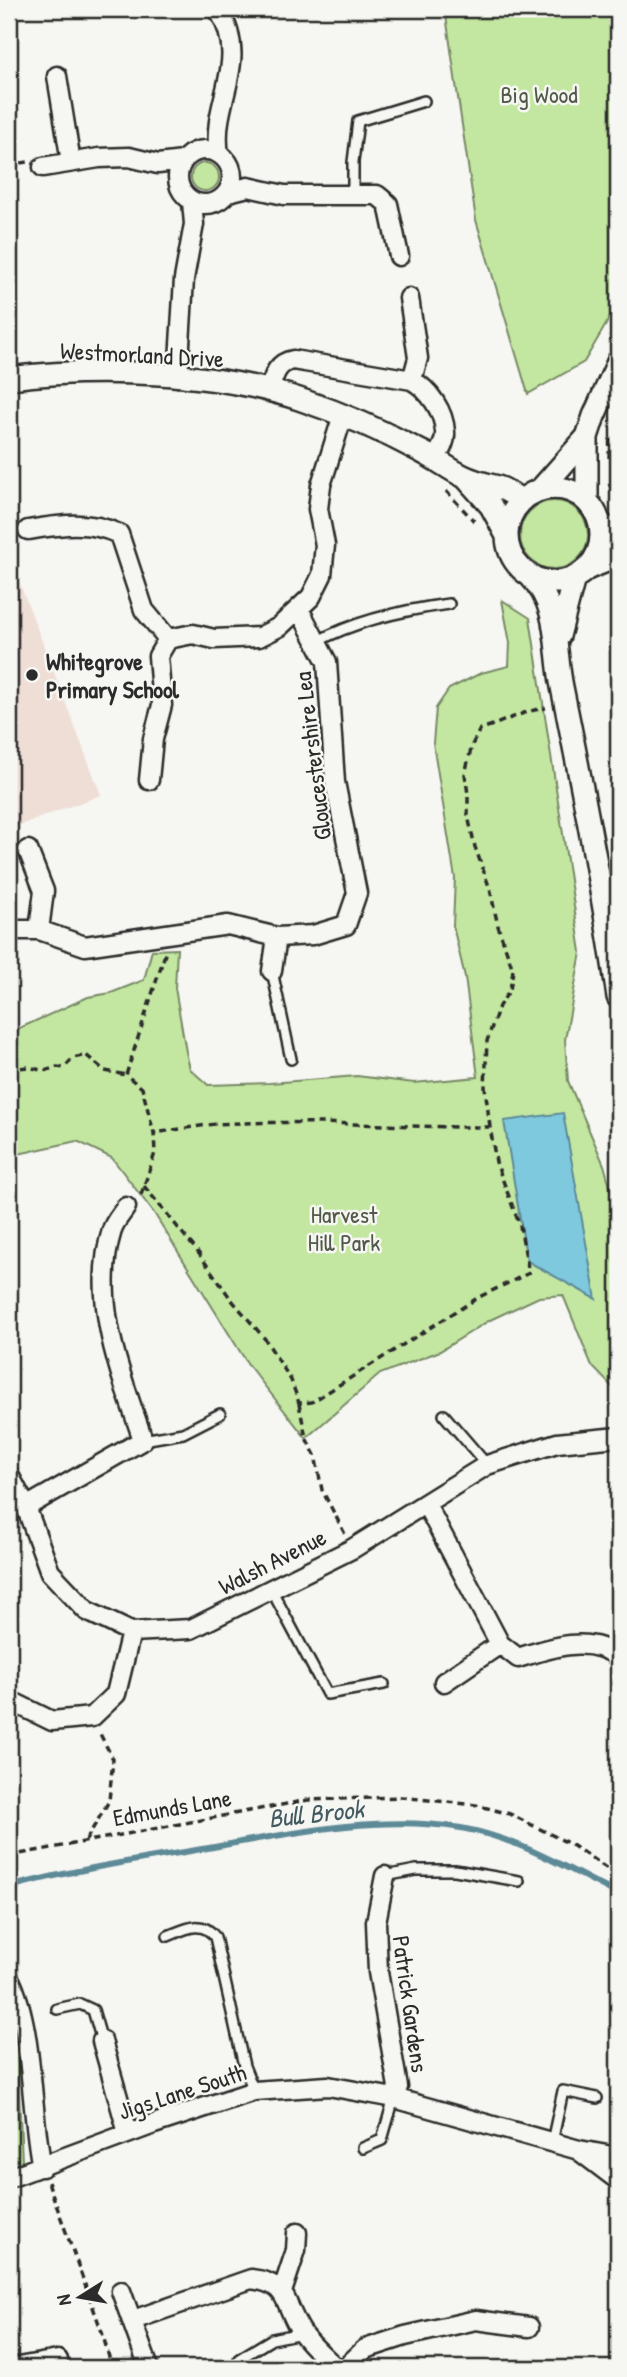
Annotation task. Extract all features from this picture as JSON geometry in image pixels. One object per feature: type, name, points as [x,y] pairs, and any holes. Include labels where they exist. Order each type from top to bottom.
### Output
[{"type":"street","points":[[211,152],[233,62],[228,26],[218,9]]},
{"type":"street","points":[[57,76],[71,162]]},
{"type":"street","points":[[232,173],[228,192],[215,203],[200,203],[180,188],[181,170],[189,156],[211,152],[225,159],[232,173],[248,187]]},
{"type":"street","points":[[43,167],[99,158],[129,157],[181,170]]},
{"type":"street","points":[[228,192],[248,187],[284,195],[377,195],[388,204],[399,256]]},
{"type":"street","points":[[178,377],[184,279],[200,203]]},
{"type":"street","points":[[409,298],[418,358],[412,380]]},
{"type":"street","points":[[269,391],[275,371],[283,362],[293,359],[412,380],[423,387],[434,401],[445,433],[443,446],[435,459]]},
{"type":"street","points":[[587,501],[587,437],[618,362]]},
{"type":"street","name":"Westmorland Drive","points":[[9,378],[89,373],[178,377],[269,391],[342,415],[435,459],[464,477],[500,487],[521,500]]},
{"type":"street","points":[[149,780],[153,739],[162,705],[158,656],[168,639],[193,634],[214,639],[259,637],[279,627],[311,597],[322,575],[325,545],[318,509],[321,485],[342,415]]},
{"type":"street","points":[[540,490],[587,437]]},
{"type":"street","name":"Westmorland Drive","points":[[464,477],[491,506],[501,540]]},
{"type":"street","points":[[557,645],[579,575],[593,562],[599,550],[601,536],[609,526],[587,501],[565,489],[552,488],[540,490],[521,500],[510,516],[501,540],[522,574],[542,587],[554,621],[559,672],[614,932],[618,997]]},
{"type":"street","points":[[28,530],[68,523],[101,526],[119,534],[144,610],[168,639]]},
{"type":"street","points":[[522,574],[545,582],[560,582],[618,558]]},
{"type":"street","name":"Gloucestershire Lea","points":[[9,930],[39,930],[85,946],[228,925],[277,937],[313,935],[346,925],[356,893],[335,782],[327,662],[299,609]]},
{"type":"street","points":[[28,850],[44,891],[39,930]]},
{"type":"street","points":[[272,971],[277,937]]},
{"type":"street","points":[[26,1507],[143,1440],[111,1347],[104,1291],[106,1256],[112,1228],[126,1207]]},
{"type":"street","name":"Walsh Avenue","points":[[9,1475],[26,1507],[50,1572],[87,1611],[131,1632],[191,1629],[352,1549],[487,1465],[557,1443],[618,1437]]},
{"type":"street","points":[[425,1504],[500,1644],[518,1658],[575,1643],[611,1650],[618,1657]]},
{"type":"street","points":[[9,1700],[52,1721],[92,1717],[116,1694],[131,1632]]},
{"type":"street","points":[[444,1682],[500,1644]]},
{"type":"street","name":"Patrick Gardens","points":[[385,1875],[376,1922],[377,1959],[398,2087],[394,2098]]},
{"type":"street","points":[[9,1978],[22,2022],[36,2137],[45,2175]]},
{"type":"street","points":[[102,2041],[128,2133]]},
{"type":"street","name":"Jigs Lane South","points":[[9,2178],[45,2175],[128,2133],[254,2091],[328,2087],[394,2098],[579,2150],[618,2157]]},
{"type":"street","name":"Jigs Lane South","points":[[579,2150],[618,2180]]},
{"type":"street","points":[[282,2292],[296,2250],[297,2233]]},
{"type":"street","points":[[133,2320],[251,2279],[270,2281],[282,2292],[302,2333],[336,2368]]},
{"type":"street","points":[[121,2291],[149,2368]]},
{"type":"street","points":[[345,2368],[365,2348],[476,2320],[529,2328]]},
{"type":"street","points":[[12,2368],[58,2360]]},
{"type":"lane","points":[[353,195],[353,162],[358,121],[424,101]]},
{"type":"lane","points":[[316,642],[340,629],[369,620],[412,609],[449,604]]},
{"type":"lane","points":[[272,971],[291,1059]]},
{"type":"lane","points":[[143,1440],[183,1433],[220,1414]]},
{"type":"lane","points":[[444,1415],[487,1465]]},
{"type":"lane","points":[[271,1589],[327,1694],[384,1684]]},
{"type":"lane","points":[[385,1875],[416,1870],[455,1870],[519,1881]]},
{"type":"lane","points":[[168,1936],[192,1927],[201,1927],[210,1930],[215,1937],[244,2066],[254,2091]]},
{"type":"lane","points":[[57,2009],[80,2004],[93,2010],[102,2041]]},
{"type":"lane","points":[[552,2142],[563,2091],[597,2098]]},
{"type":"lane","points":[[363,2148],[382,2140],[394,2098]]},
{"type":"lane","points":[[239,2359],[272,2339],[302,2333]]},
{"type":"path","points":[[609,458],[610,431]]},
{"type":"path","points":[[608,472],[609,485],[618,503]]},
{"type":"path","points":[[501,540],[522,574]]},
{"type":"path","points":[[299,1403],[312,1402],[480,1297],[529,1273],[520,1226],[496,1162],[485,1087],[487,1041],[499,1006],[510,990],[513,970],[475,847],[468,816],[465,774],[472,745],[480,729],[507,722],[524,712],[544,708],[568,709]]},
{"type":"path","points":[[126,1075],[166,950],[160,934]]},
{"type":"path","points":[[9,1069],[29,1067],[44,1071],[64,1068],[73,1058],[86,1055],[104,1070],[126,1075],[142,1088],[154,1133],[155,1153],[141,1196],[126,1207]]},
{"type":"path","points":[[154,1133],[216,1124],[490,1127]]},
{"type":"path","points":[[144,1186],[265,1339],[291,1380],[306,1438],[315,1455],[322,1490],[352,1549]]},
{"type":"path","points":[[86,1840],[109,1801],[113,1759],[92,1717]]},
{"type":"path","name":"Edmunds Lane","points":[[9,1856],[308,1800],[401,1797],[476,1805],[510,1814],[572,1845],[618,1876]]},
{"type":"path","points":[[45,2175],[102,2332],[112,2368]]},
{"type":"shaded area","name":"Whitegrove Primary School","points":[[9,555],[101,795],[9,829]]},
{"type":"green space","name":"Big Wood","points":[[445,9],[618,9],[618,304],[584,362],[528,394],[476,220]]},
{"type":"green space","points":[[205,163],[215,167],[219,177],[215,187],[205,191],[195,187],[191,177],[195,167]]},
{"type":"green space","points":[[554,501],[567,503],[578,511],[586,522],[586,548],[578,559],[567,567],[554,569],[541,567],[530,559],[522,548],[520,535],[522,522],[530,511],[541,503]]},
{"type":"green space","name":"Harvest Hill Park","points":[[502,600],[530,618],[581,952],[565,1040],[568,1081],[604,1165],[615,1204],[618,1224],[616,1391],[592,1366],[563,1295],[539,1297],[490,1320],[440,1351],[380,1374],[306,1438],[249,1366],[154,1213],[112,1158],[77,1141],[9,1156],[9,1033],[88,997],[111,993],[144,980],[152,950],[177,949],[175,988],[186,1052],[190,1069],[208,1085],[357,1076],[414,1083],[478,1077],[465,977],[453,926],[455,878],[433,743],[436,708],[449,689],[481,673],[509,666],[510,643]]},
{"type":"green space","points":[[9,1985],[16,2024],[22,2162],[9,2171]]},
{"type":"water","points":[[563,1113],[596,1299],[527,1261],[504,1121]]},
{"type":"waterway","name":"Bull Brook","points":[[9,1887],[57,1875],[299,1832],[396,1823],[461,1828],[503,1839],[542,1855],[618,1894]]},
{"type":"place","name":"Whitegrove Primary School","points":[[32,675]]}]
